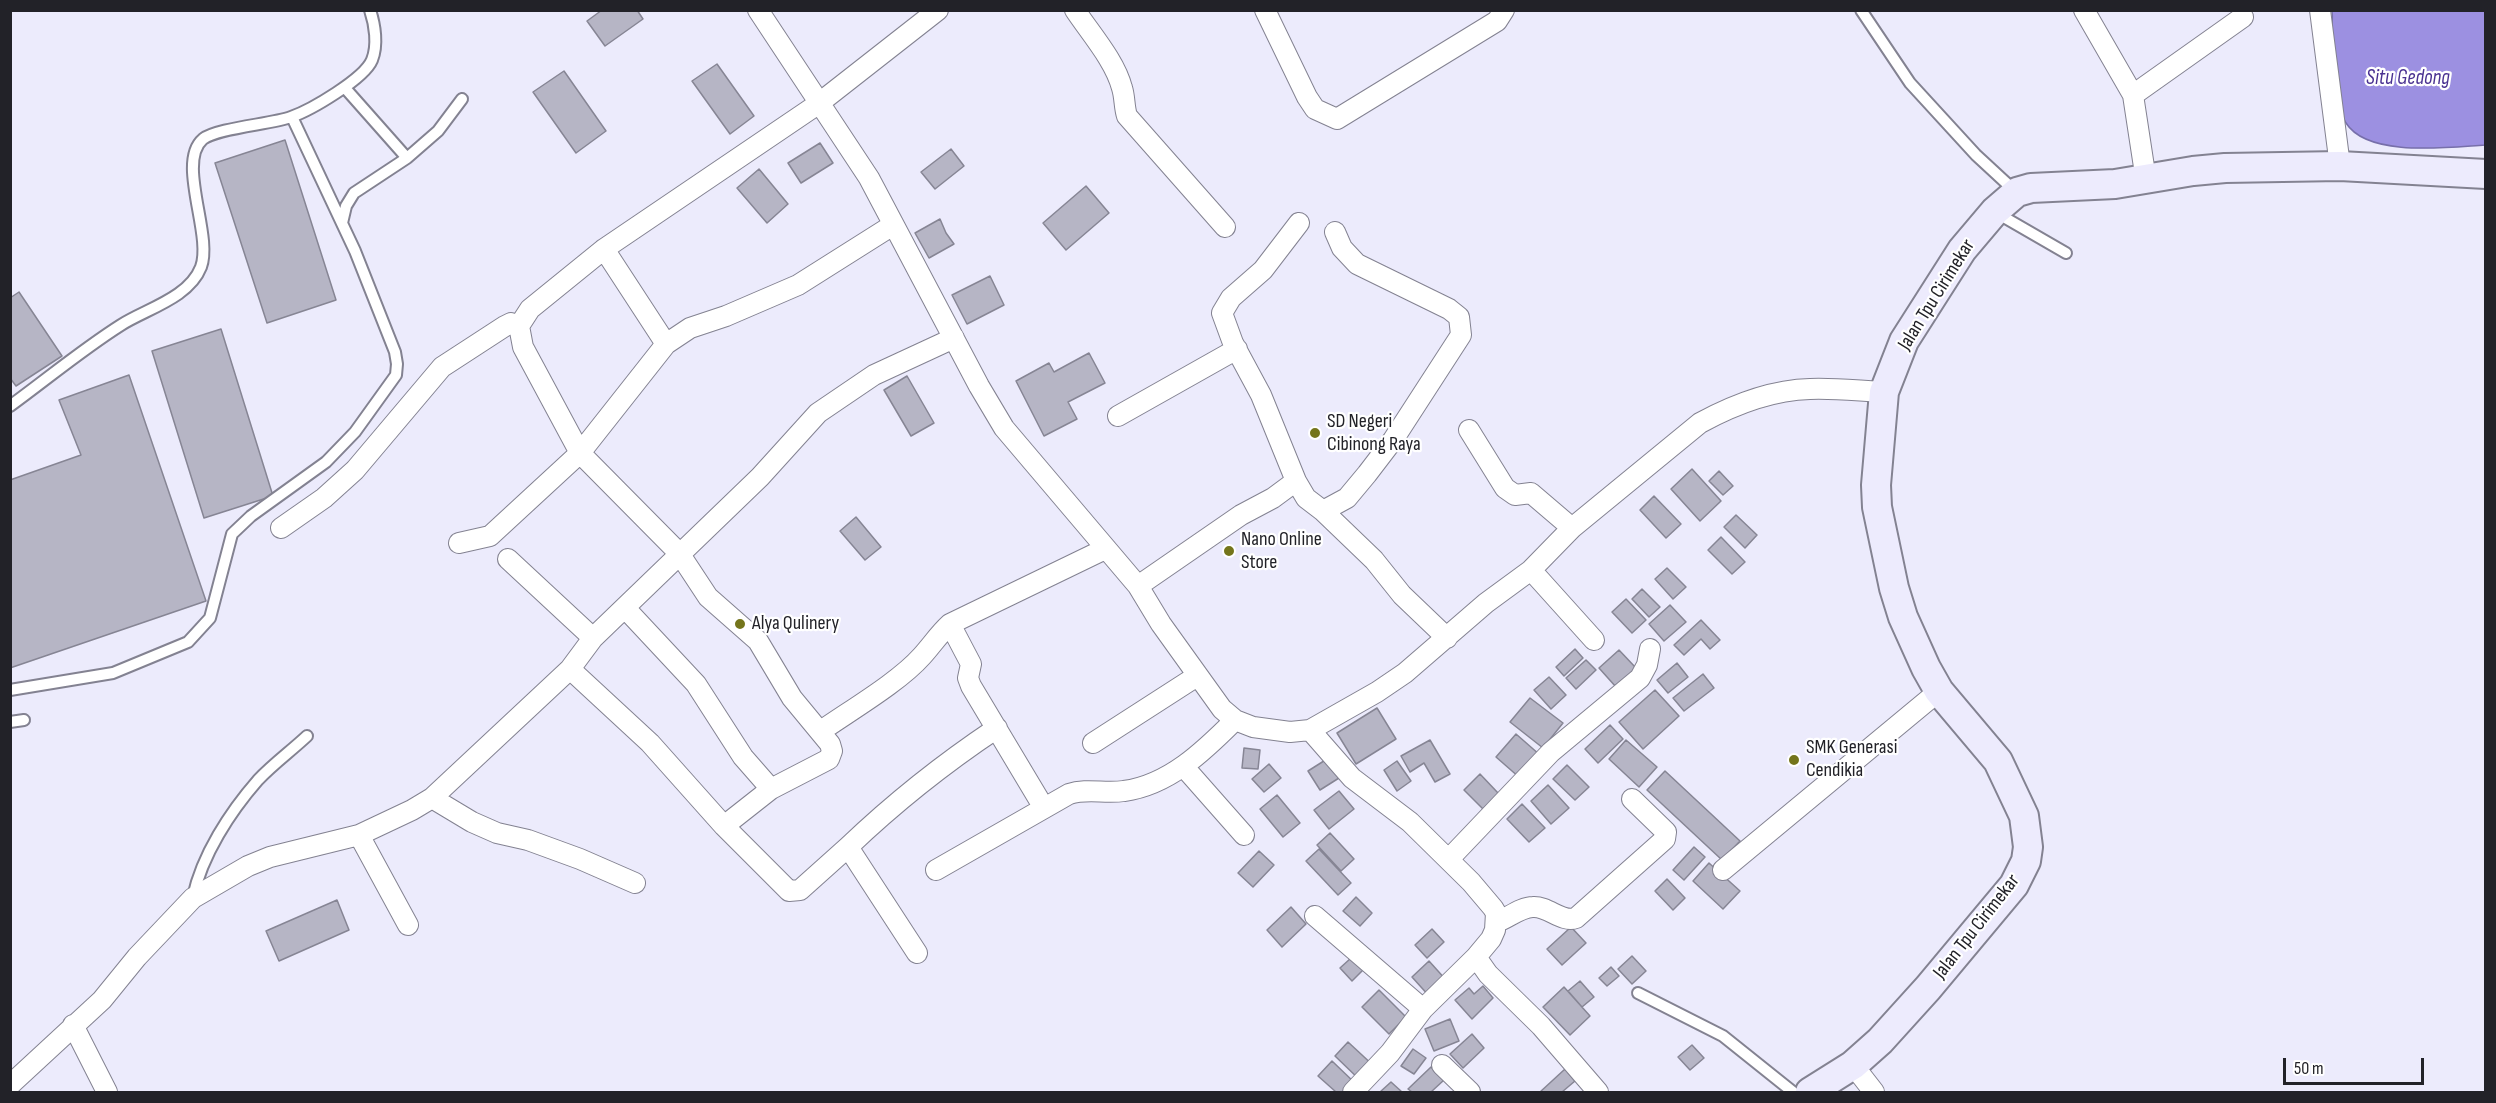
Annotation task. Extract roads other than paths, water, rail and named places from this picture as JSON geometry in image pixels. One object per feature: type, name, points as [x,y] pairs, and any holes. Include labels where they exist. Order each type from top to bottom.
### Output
[{"type":"street","points":[[758,10],[869,178],[954,338],[1011,438],[1138,586],[1161,624],[1222,709],[1235,720],[1253,727],[1290,732],[1310,730],[1405,674],[1486,603],[1531,570],[1572,528],[1700,423],[1724,410],[1774,395],[1809,389],[1884,392]]},
{"type":"street","points":[[724,826],[771,789],[829,759],[832,751],[821,731],[792,698],[761,645],[708,597],[679,553],[580,453],[523,347],[519,326],[530,309],[604,249],[818,104],[938,10]]},
{"type":"street","points":[[1076,10],[1117,76],[1123,90],[1123,102],[1127,116],[1225,227]]},
{"type":"street","points":[[1265,10],[1311,103],[1315,109],[1337,119],[1497,21],[1504,10]]},
{"type":"street","points":[[2084,10],[2133,95],[2146,180]]},
{"type":"street","points":[[2320,10],[2340,166]]},
{"type":"street","points":[[2133,95],[2243,17]]},
{"type":"street","points":[[2032,190],[2146,180],[2193,171],[2225,168],[2340,166],[2486,174]]},
{"type":"street","name":"Jalan Tpu Cirimekar","points":[[1810,1092],[1853,1065],[1880,1041],[1928,988],[2014,885],[2026,861],[2028,847],[2024,816],[1998,761],[1939,691],[1903,617],[1878,521],[1876,485],[1884,392],[1908,334],[1962,250],[1995,211],[2032,190]]},
{"type":"street","points":[[1299,223],[1263,270],[1230,298],[1224,306],[1222,312],[1225,326],[1261,394],[1296,481],[1306,498],[1323,511],[1374,560],[1402,594],[1447,638]]},
{"type":"street","points":[[459,543],[490,536],[580,453],[666,344],[690,328],[726,316],[798,285],[893,225]]},
{"type":"street","points":[[1323,511],[1347,498],[1393,440],[1461,334],[1462,326],[1459,317],[1449,309],[1357,264],[1342,248],[1335,232]]},
{"type":"street","points":[[604,249],[666,344]]},
{"type":"street","points":[[281,528],[324,498],[355,470],[442,367],[505,326],[512,323],[519,326]]},
{"type":"street","points":[[10,1085],[102,1000],[137,957],[193,898],[234,873],[270,857],[359,835],[432,798],[570,669],[593,638],[760,477],[818,413],[874,375],[954,338]]},
{"type":"street","points":[[1118,416],[1237,349]]},
{"type":"street","points":[[1469,430],[1505,488],[1515,495],[1531,493],[1572,528]]},
{"type":"street","points":[[1138,586],[1241,515],[1273,498],[1296,481]]},
{"type":"street","points":[[821,731],[914,663],[950,624],[1105,549]]},
{"type":"street","points":[[508,560],[593,638]]},
{"type":"street","points":[[1531,570],[1594,640]]},
{"type":"street","points":[[626,608],[696,684],[743,757],[771,789]]},
{"type":"street","points":[[950,624],[971,664],[968,678],[970,686],[1044,808]]},
{"type":"street","points":[[1449,859],[1551,752],[1640,678],[1647,665],[1650,650]]},
{"type":"street","points":[[570,669],[650,743],[724,826],[789,891],[800,890],[885,812],[948,761],[997,728]]},
{"type":"street","points":[[1093,743],[1197,675]]},
{"type":"street","points":[[1723,870],[1939,691]]},
{"type":"street","points":[[936,870],[1078,791],[1116,792],[1143,786],[1184,767],[1235,720]]},
{"type":"street","points":[[1310,730],[1352,778],[1410,822],[1449,859],[1496,913],[1497,922],[1491,939],[1423,1009],[1385,1059],[1353,1092]]},
{"type":"street","points":[[1184,767],[1244,835]]},
{"type":"street","points":[[432,798],[472,822],[497,833],[528,840],[635,883]]},
{"type":"street","points":[[1497,922],[1533,907],[1548,910],[1565,919],[1576,918],[1665,839],[1666,832],[1632,799]]},
{"type":"street","points":[[359,835],[408,925]]},
{"type":"street","points":[[848,847],[917,953]]},
{"type":"street","points":[[1315,916],[1423,1009]]},
{"type":"street","points":[[1476,957],[1488,974],[1541,1026],[1598,1092]]},
{"type":"street","points":[[73,1025],[107,1092]]},
{"type":"street","points":[[1442,1065],[1470,1092]]},
{"type":"street","points":[[1853,1065],[1874,1092]]},
{"type":"lane","points":[[10,405],[121,325],[178,294],[191,283],[200,270],[205,253],[193,179],[194,155],[203,140],[216,134],[292,117],[345,88],[372,61],[376,43],[370,10]]},
{"type":"lane","points":[[1861,10],[1910,83],[1976,155],[2032,190]]},
{"type":"lane","points":[[345,88],[406,158]]},
{"type":"lane","points":[[342,223],[346,206],[354,193],[406,158],[438,131],[462,99]]},
{"type":"lane","points":[[10,690],[113,673],[188,642],[210,618],[232,534],[251,516],[326,462],[362,423],[396,375],[398,364],[368,280],[292,117]]},
{"type":"lane","points":[[1995,211],[2066,253]]},
{"type":"lane","points":[[10,722],[24,720]]},
{"type":"lane","points":[[193,898],[200,872],[209,853],[239,804],[259,779],[307,736]]},
{"type":"lane","points":[[1638,993],[1723,1035],[1793,1092]]},
{"type":"water","name":"Situ Gedong","points":[[2332,11],[2485,11],[2485,145],[2411,148],[2390,146],[2357,134],[2346,123],[2335,93],[2330,61]]},
{"type":"place","name":"SD Negeri Cibinong Raya","points":[[1315,433]]},
{"type":"place","name":"Nano Online Store","points":[[1229,551]]},
{"type":"place","name":"Alya Qulinery","points":[[740,624]]},
{"type":"place","name":"SMK Generasi Cendikia","points":[[1794,760]]}]
